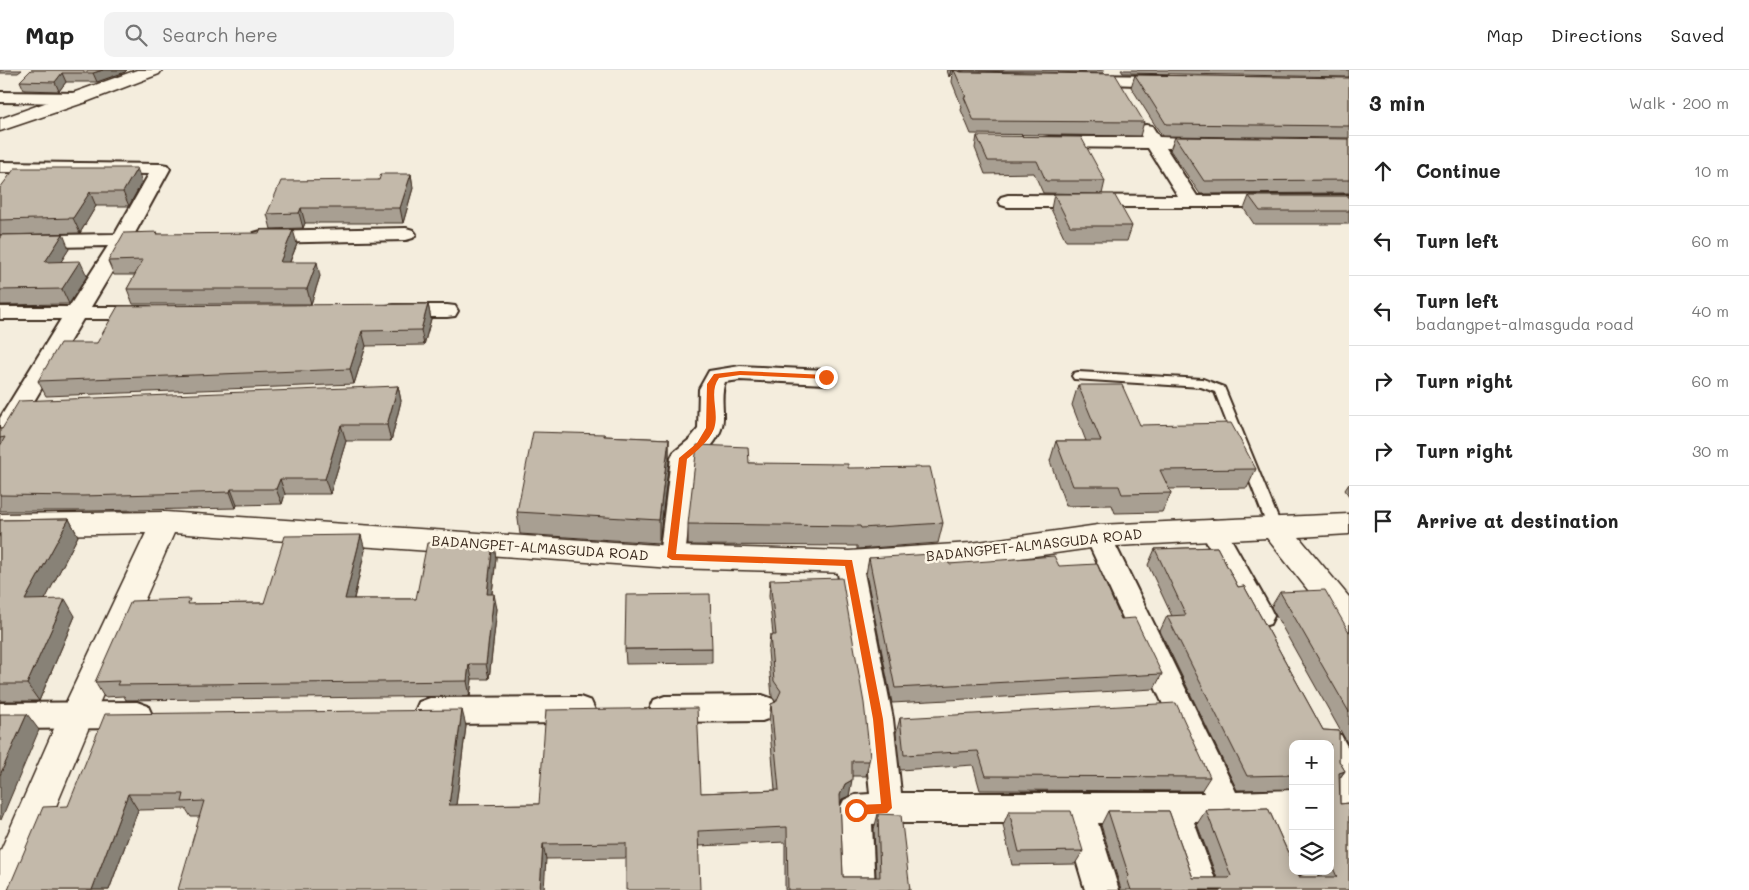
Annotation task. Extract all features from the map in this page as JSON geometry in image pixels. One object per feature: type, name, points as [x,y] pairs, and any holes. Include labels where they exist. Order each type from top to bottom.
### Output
[{"type":"street","points":[[0,125],[80,98],[152,70]]},
{"type":"street","points":[[1067,80],[1122,90],[1184,81]]},
{"type":"street","points":[[3,97],[19,84]]},
{"type":"street","points":[[1122,90],[1191,202]]},
{"type":"street","points":[[3,97],[80,98]]},
{"type":"street","points":[[1029,142],[1222,143]]},
{"type":"street","points":[[0,167],[161,169],[121,240],[76,313],[9,406],[0,437]]},
{"type":"street","points":[[1008,201],[1349,201]]},
{"type":"street","points":[[239,237],[406,234]]},
{"type":"street","points":[[0,242],[150,239]]},
{"type":"street","points":[[378,311],[446,311]]},
{"type":"street","points":[[0,313],[164,312]]},
{"type":"street","points":[[672,557],[683,458],[699,444],[710,428],[710,384],[717,376],[740,373],[826,377]]},
{"type":"street","points":[[9,406],[47,405]]},
{"type":"street","points":[[2,890],[77,715],[165,522]]},
{"type":"street","name":"BADANGPET-ALMASGUDA ROAD","points":[[0,525],[165,522],[672,557],[849,562],[971,554],[1098,536],[1349,524]]},
{"type":"street","points":[[1275,528],[1349,619]]},
{"type":"street","points":[[1213,530],[1274,641]]},
{"type":"street","points":[[1098,536],[1227,807]]},
{"type":"street","points":[[849,562],[892,718],[887,808]]},
{"type":"street","points":[[1150,705],[1179,703]]},
{"type":"street","points":[[643,709],[762,708]]},
{"type":"street","points":[[405,712],[603,709]]},
{"type":"street","points":[[0,716],[167,714]]},
{"type":"street","points":[[1327,738],[1349,779]]},
{"type":"street","points":[[1334,802],[1349,800]]},
{"type":"street","points":[[858,890],[856,810],[887,808],[1281,806],[1289,843]]},
{"type":"street","points":[[1077,808],[1102,890]]},
{"type":"street","points":[[1173,808],[1202,890]]},
{"type":"street","points":[[1299,875],[1306,890]]},
{"type":"lane","points":[[1078,376],[1203,383],[1220,390],[1275,528]]},
{"type":"building","points":[[31,70],[103,70],[93,73],[62,73],[55,82],[20,81]]},
{"type":"building","points":[[954,70],[961,72],[1115,74],[1144,122],[974,121]]},
{"type":"building","points":[[1135,75],[1349,78],[1349,126],[1166,124]]},
{"type":"building","points":[[977,136],[1081,137],[1105,181],[1046,181],[1037,161],[988,161]]},
{"type":"building","points":[[1175,137],[1349,139],[1349,180],[1204,181]]},
{"type":"building","points":[[15,168],[137,168],[123,192],[90,192],[73,218],[0,220],[0,188]]},
{"type":"building","points":[[381,174],[411,174],[400,208],[301,208],[299,213],[267,214],[281,181],[379,180]]},
{"type":"building","points":[[1054,194],[1114,194],[1132,226],[1070,226]]},
{"type":"building","points":[[1249,196],[1349,196],[1349,211],[1260,211]]},
{"type":"building","points":[[260,230],[293,230],[280,262],[317,262],[307,289],[127,289],[143,260],[108,261],[124,233],[259,233]]},
{"type":"building","points":[[63,234],[45,262],[80,261],[62,289],[0,290],[0,235]]},
{"type":"building","points":[[428,304],[421,330],[362,331],[350,369],[38,381],[60,343],[97,343],[118,306]]},
{"type":"building","points":[[1078,385],[1122,385],[1140,425],[1231,423],[1256,469],[1160,470],[1171,493],[1122,494],[1119,486],[1073,486],[1056,441],[1101,441]]},
{"type":"building","points":[[398,386],[387,425],[341,425],[325,479],[280,479],[276,489],[231,489],[230,492],[83,496],[0,495],[0,446],[5,437],[0,438],[0,429],[2,429],[19,401]]},
{"type":"building","points":[[533,432],[604,434],[604,436],[669,439],[659,520],[517,512]]},
{"type":"building","points":[[697,445],[748,447],[749,463],[848,464],[848,468],[930,467],[943,523],[861,528],[860,526],[688,524]]},
{"type":"building","points":[[69,519],[25,600],[65,599],[27,684],[0,684],[0,520]]},
{"type":"building","points":[[361,535],[345,599],[416,599],[427,543],[493,542],[487,594],[494,594],[486,664],[469,664],[467,681],[117,685],[119,681],[95,682],[131,601],[190,599],[188,604],[264,603],[285,536]]},
{"type":"building","points":[[1217,547],[1238,587],[1244,586],[1323,730],[1339,731],[1339,761],[1345,771],[1339,773],[1340,804],[1349,803],[1349,890],[1131,890],[1127,878],[1129,876],[1108,811],[1169,811],[1193,878],[1229,878],[1231,876],[1206,810],[1268,808],[1289,855],[1289,875],[1298,875],[1299,877],[1337,877],[1334,870],[1334,740],[1289,740],[1289,775],[1247,776],[1167,616],[1186,615],[1155,549]]},
{"type":"building","points":[[947,553],[949,564],[1054,556],[1059,566],[1097,564],[1121,619],[1135,618],[1162,674],[895,688],[869,558]]},
{"type":"building","points":[[842,578],[864,703],[870,757],[869,761],[852,761],[852,780],[845,784],[840,795],[843,877],[880,877],[878,814],[901,815],[910,890],[788,890],[787,827],[698,831],[700,890],[626,890],[626,843],[543,844],[540,890],[178,890],[204,801],[182,802],[184,794],[128,794],[92,890],[8,890],[43,807],[68,806],[105,714],[462,710],[449,805],[539,804],[546,710],[697,708],[701,793],[779,790],[771,704],[776,702],[781,691],[774,681],[770,635],[776,635],[770,580]]},
{"type":"building","points":[[1325,590],[1349,632],[1349,712],[1280,592]]},
{"type":"building","points":[[710,594],[712,648],[625,649],[626,595]]},
{"type":"building","points":[[1176,703],[1210,777],[986,776],[978,751],[904,755],[900,718]]},
{"type":"building","points":[[0,714],[27,714],[0,775]]},
{"type":"building","points":[[1009,811],[1071,811],[1083,851],[1019,852]]},
{"type":"route","points":[[826,377],[740,373],[717,376],[710,384],[710,428],[699,444],[683,458],[672,557],[849,562],[878,719],[887,808],[856,810]]}]
